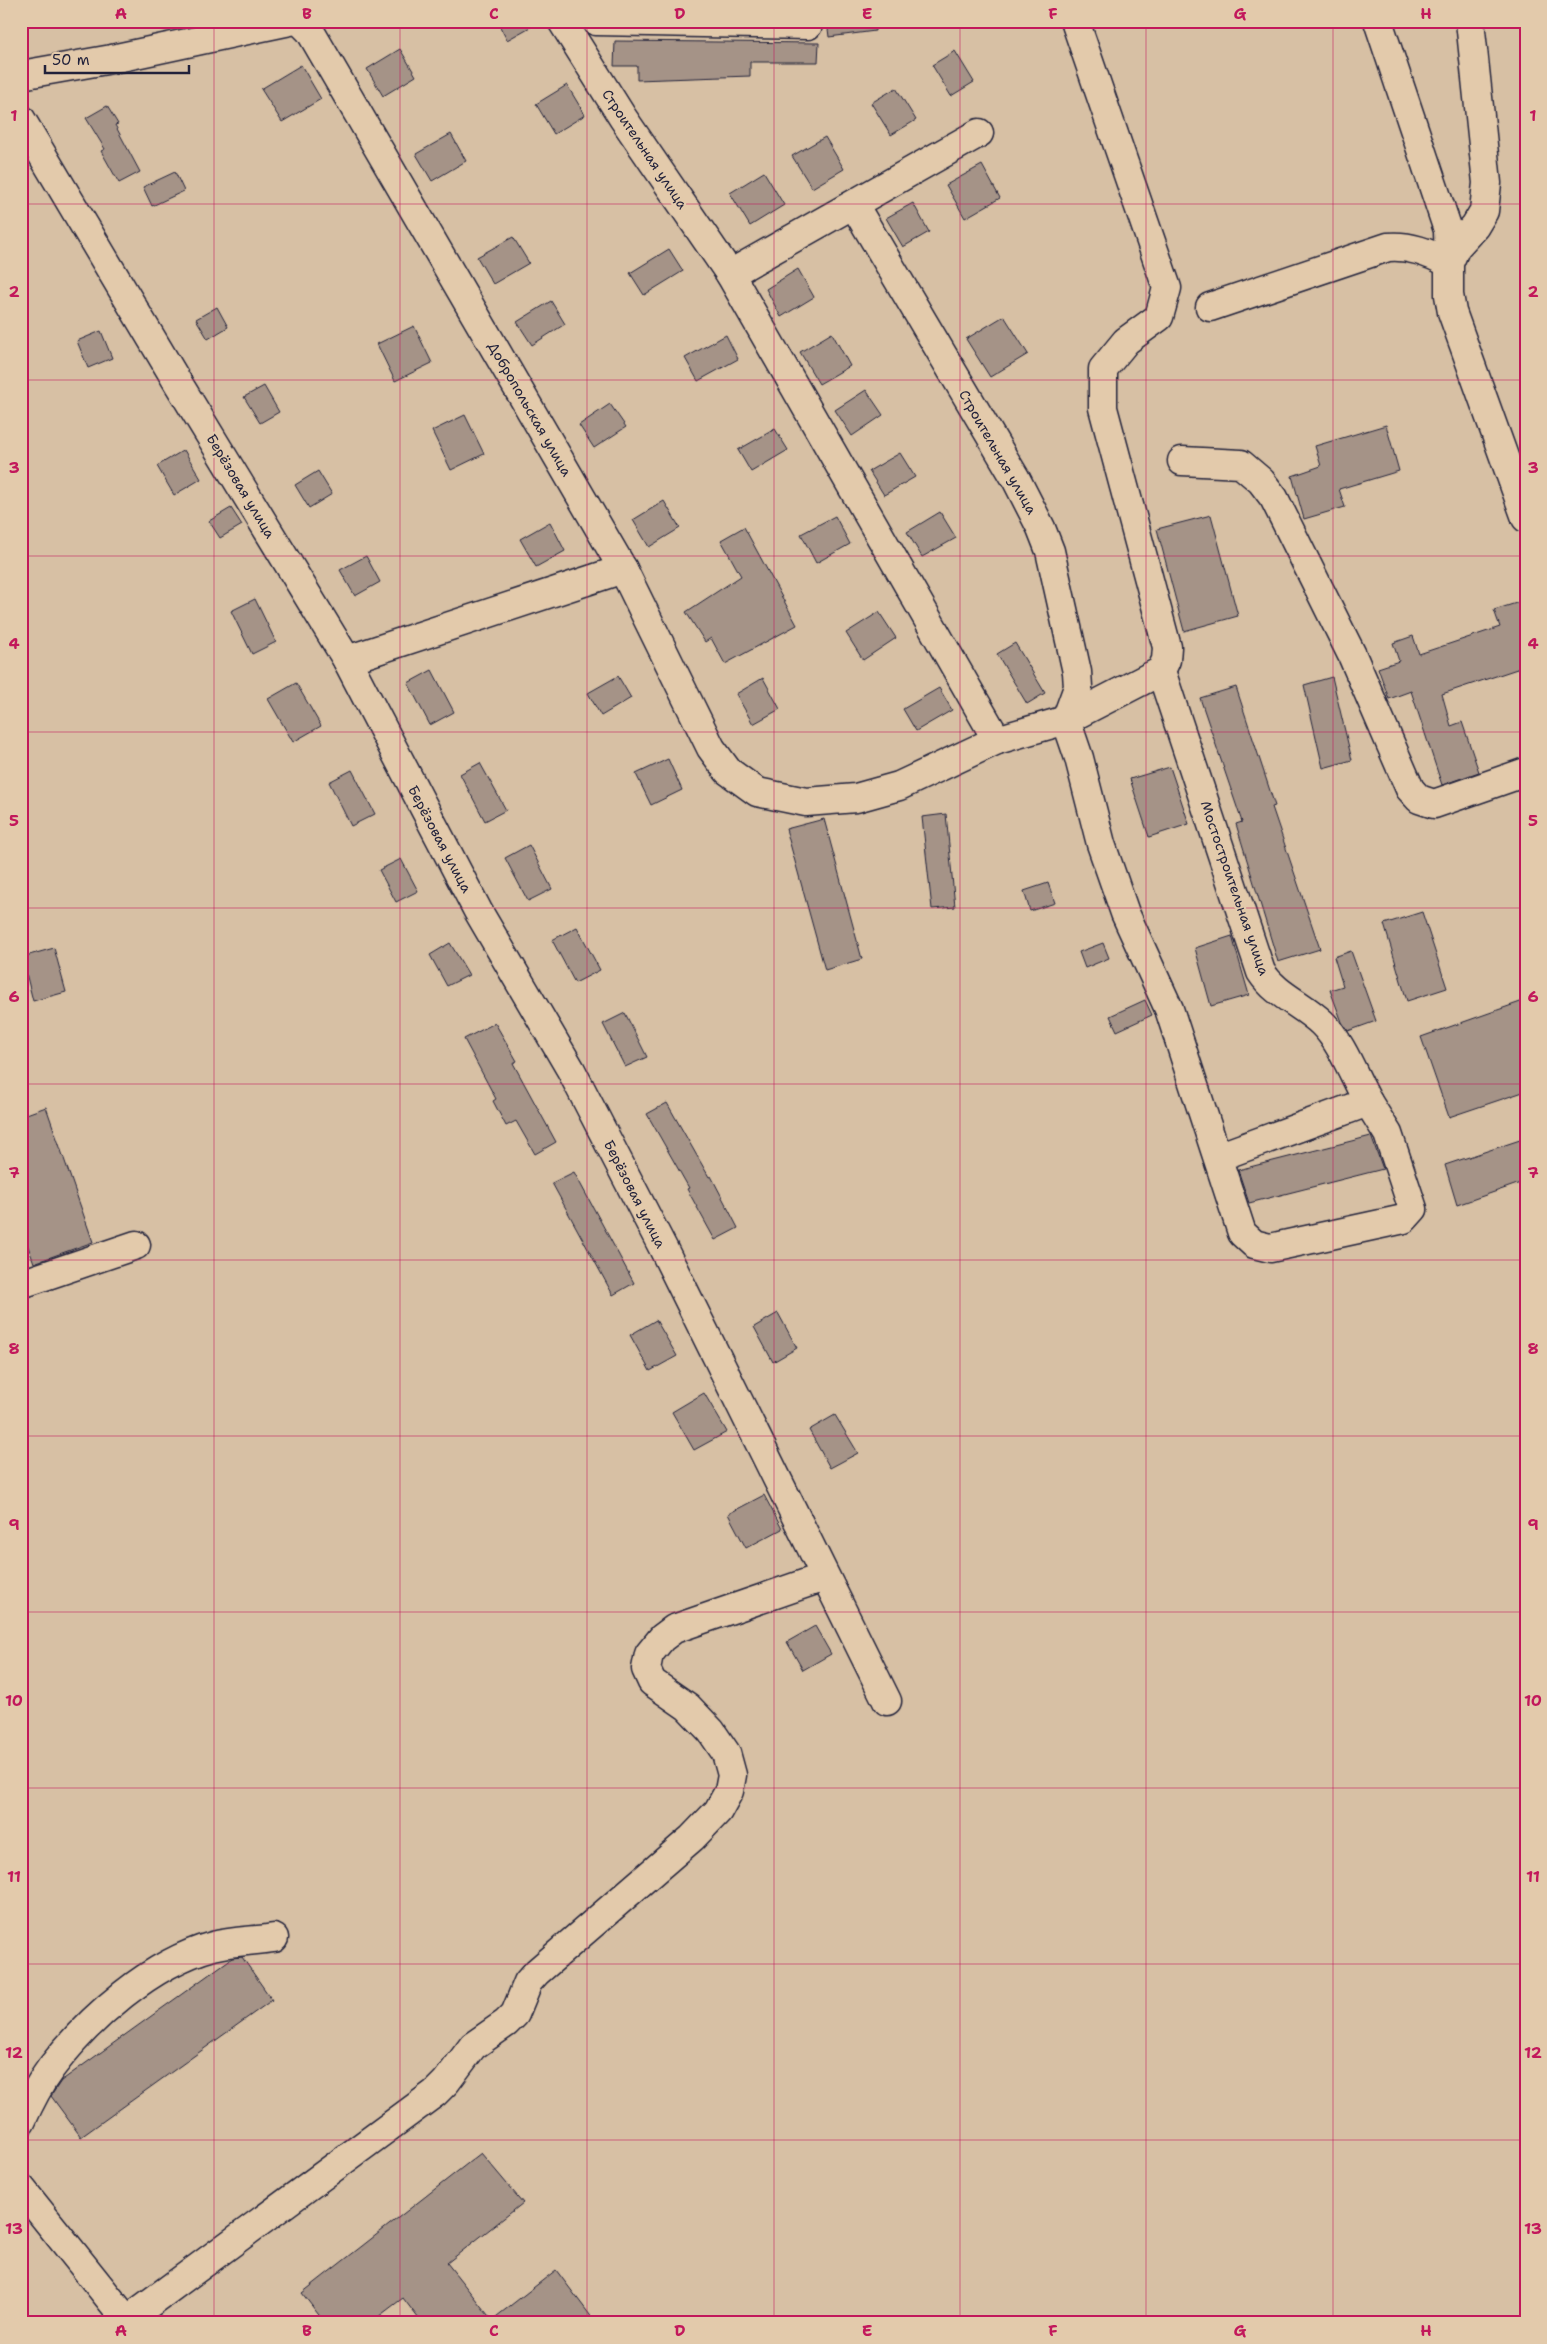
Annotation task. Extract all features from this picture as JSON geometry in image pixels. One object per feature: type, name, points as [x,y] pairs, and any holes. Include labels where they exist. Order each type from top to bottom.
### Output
[{"type":"street","name":"Строительная улица","points":[[562,21],[622,118],[730,274],[997,740]]},
{"type":"street","points":[[596,21],[808,25]]},
{"type":"street","points":[[997,740],[1066,720],[1161,671],[1166,660],[1167,647],[1103,408],[1103,369],[1126,341],[1159,317],[1167,288],[1075,21]]},
{"type":"street","points":[[1378,21],[1448,230],[1449,295],[1452,312],[1526,518]]},
{"type":"street","points":[[1449,263],[1456,247],[1475,226],[1484,211],[1487,183],[1470,21]]},
{"type":"street","points":[[21,75],[112,59],[295,22]]},
{"type":"street","name":"Добропольская улица","points":[[295,22],[310,31],[623,569],[711,748],[728,772],[757,792],[806,802],[856,798],[899,786],[997,740]]},
{"type":"street","name":"Берёзовая улица","points":[[21,119],[178,383],[347,660],[478,911],[571,1070],[667,1256],[824,1577],[887,1701]]},
{"type":"street","points":[[730,274],[979,132]]},
{"type":"street","name":"Строительная улица","points":[[854,205],[1016,479],[1050,551],[1077,672],[1078,687],[1066,720]]},
{"type":"street","points":[[1210,307],[1388,247],[1404,246],[1432,254],[1449,263]]},
{"type":"street","points":[[1182,461],[1241,464],[1261,481],[1274,498],[1352,655],[1410,789],[1419,799],[1434,804],[1526,772]]},
{"type":"street","points":[[347,660],[623,569]]},
{"type":"street","name":"Мостостроительная улица","points":[[1161,671],[1261,972],[1270,985],[1321,1022],[1331,1032],[1368,1102],[1388,1134],[1413,1205],[1411,1213],[1404,1218],[1270,1248],[1254,1244],[1242,1233],[1218,1157]]},
{"type":"street","points":[[1066,720],[1079,758],[1101,844],[1122,904],[1168,1009],[1218,1157],[1368,1102]]},
{"type":"street","points":[[21,1284],[136,1245]]},
{"type":"street","points":[[21,2188],[128,2322],[435,2092],[446,2082],[473,2046],[506,2024],[515,2014],[528,1982],[548,1961],[606,1914],[692,1838],[718,1810],[729,1791],[732,1775],[726,1753],[711,1731],[688,1707],[652,1682],[646,1668],[649,1654],[662,1638],[674,1629],[824,1577]]},
{"type":"street","points":[[21,2122],[50,2069],[84,2031],[122,1996],[174,1961],[213,1946],[274,1938]]},
{"type":"building","points":[[497,21],[541,21],[507,40]]},
{"type":"building","points":[[827,21],[875,21],[875,31],[829,37]]},
{"type":"building","points":[[615,41],[819,43],[818,62],[750,62],[750,76],[637,80],[637,66],[614,66]]},
{"type":"building","points":[[400,49],[416,76],[383,96],[367,69]]},
{"type":"building","points":[[955,51],[974,82],[951,96],[932,65]]},
{"type":"building","points":[[301,65],[321,99],[282,122],[261,89]]},
{"type":"building","points":[[567,85],[585,115],[554,134],[536,104]]},
{"type":"building","points":[[896,88],[916,120],[891,135],[871,103]]},
{"type":"building","points":[[107,106],[118,124],[115,125],[140,172],[119,183],[101,151],[105,149],[86,118]]},
{"type":"building","points":[[451,134],[466,161],[432,181],[416,154]]},
{"type":"building","points":[[825,137],[844,169],[812,188],[792,156]]},
{"type":"building","points":[[982,165],[1000,198],[965,218],[946,185]]},
{"type":"building","points":[[175,172],[184,191],[152,206],[143,187]]},
{"type":"building","points":[[764,172],[784,205],[750,226],[730,193]]},
{"type":"building","points":[[913,203],[929,232],[903,247],[886,218]]},
{"type":"building","points":[[513,237],[529,263],[493,284],[477,257]]},
{"type":"building","points":[[669,249],[683,271],[644,295],[630,273]]},
{"type":"building","points":[[798,269],[814,297],[781,317],[766,289]]},
{"type":"building","points":[[551,301],[565,324],[532,345],[517,322]]},
{"type":"building","points":[[217,307],[228,327],[208,339],[196,319]]},
{"type":"building","points":[[1004,316],[1028,354],[990,377],[966,339]]},
{"type":"building","points":[[414,326],[432,363],[395,381],[377,344]]},
{"type":"building","points":[[101,331],[112,358],[88,368],[77,341]]},
{"type":"building","points":[[832,333],[850,366],[819,384],[800,352]]},
{"type":"building","points":[[726,335],[738,359],[698,381],[685,358]]},
{"type":"building","points":[[264,386],[279,412],[260,423],[244,397]]},
{"type":"building","points":[[866,390],[883,415],[852,436],[835,410]]},
{"type":"building","points":[[610,404],[626,427],[594,448],[579,425]]},
{"type":"building","points":[[465,415],[484,454],[451,470],[432,431]]},
{"type":"building","points":[[1386,425],[1399,471],[1339,489],[1345,507],[1304,519],[1292,476],[1321,466],[1315,446]]},
{"type":"building","points":[[775,429],[788,450],[751,472],[738,450]]},
{"type":"building","points":[[184,450],[201,479],[174,495],[157,466]]},
{"type":"building","points":[[900,453],[915,477],[884,495],[869,471]]},
{"type":"building","points":[[318,471],[332,494],[309,508],[295,485]]},
{"type":"building","points":[[664,501],[680,528],[649,547],[633,520]]},
{"type":"building","points":[[231,508],[242,525],[220,538],[209,521]]},
{"type":"building","points":[[940,512],[956,538],[922,557],[907,532]]},
{"type":"building","points":[[1211,515],[1238,616],[1184,631],[1157,529]]},
{"type":"building","points":[[835,516],[850,544],[816,563],[801,534]]},
{"type":"building","points":[[550,522],[565,551],[536,567],[520,539]]},
{"type":"building","points":[[744,527],[797,625],[725,664],[711,638],[705,642],[686,612],[741,576],[721,540]]},
{"type":"building","points":[[366,556],[380,582],[355,596],[340,570]]},
{"type":"building","points":[[255,599],[276,642],[252,654],[231,611]]},
{"type":"building","points":[[1526,600],[1526,666],[1442,694],[1451,726],[1462,722],[1479,772],[1442,785],[1411,691],[1389,699],[1378,668],[1399,661],[1393,643],[1413,636],[1419,654],[1500,627],[1494,610]]},
{"type":"building","points":[[879,612],[896,638],[863,660],[846,633]]},
{"type":"building","points":[[1015,643],[1045,693],[1027,704],[997,654]]},
{"type":"building","points":[[432,670],[454,712],[430,725],[408,683]]},
{"type":"building","points":[[618,676],[631,698],[601,716],[588,693]]},
{"type":"building","points":[[1332,677],[1352,760],[1323,768],[1304,685]]},
{"type":"building","points":[[763,678],[780,709],[753,724],[736,694]]},
{"type":"building","points":[[296,683],[321,726],[293,742],[268,699]]},
{"type":"building","points":[[1236,687],[1275,806],[1272,807],[1320,949],[1278,962],[1236,824],[1242,822],[1200,698]]},
{"type":"building","points":[[939,688],[952,710],[916,731],[903,709]]},
{"type":"building","points":[[668,759],[682,790],[651,805],[636,774]]},
{"type":"building","points":[[480,763],[506,810],[485,821],[460,774]]},
{"type":"building","points":[[1170,767],[1189,824],[1149,837],[1130,779]]},
{"type":"building","points":[[352,770],[375,814],[351,826],[329,782]]},
{"type":"building","points":[[946,814],[955,907],[932,909],[922,817]]},
{"type":"building","points":[[824,819],[862,959],[825,970],[786,829]]},
{"type":"building","points":[[529,845],[552,889],[528,901],[505,858]]},
{"type":"building","points":[[401,859],[418,891],[396,902],[379,870]]},
{"type":"building","points":[[1048,883],[1055,903],[1030,911],[1024,891]]},
{"type":"building","points":[[1422,912],[1447,988],[1407,1001],[1384,924]]},
{"type":"building","points":[[577,927],[600,970],[575,983],[552,940]]},
{"type":"building","points":[[1232,936],[1249,995],[1211,1006],[1195,948]]},
{"type":"building","points":[[450,943],[469,975],[447,986],[430,955]]},
{"type":"building","points":[[1103,943],[1109,958],[1085,968],[1079,952]]},
{"type":"building","points":[[54,948],[66,992],[33,1001],[22,957]]},
{"type":"building","points":[[1351,951],[1376,1021],[1348,1031],[1342,1022],[1330,990],[1343,986],[1334,957]]},
{"type":"building","points":[[1145,1000],[1152,1015],[1117,1031],[1110,1016]]},
{"type":"building","points":[[1526,1000],[1526,1091],[1449,1117],[1421,1037]]},
{"type":"building","points":[[625,1013],[647,1057],[625,1067],[603,1024]]},
{"type":"building","points":[[495,1023],[517,1061],[513,1063],[556,1142],[535,1154],[516,1121],[506,1126],[493,1101],[496,1099],[464,1039]]},
{"type":"building","points":[[667,1103],[709,1177],[711,1176],[738,1228],[715,1240],[687,1189],[689,1188],[647,1114]]},
{"type":"building","points":[[46,1107],[93,1242],[34,1263],[21,1227],[21,1116]]},
{"type":"building","points":[[1371,1136],[1383,1169],[1249,1203],[1238,1170]]},
{"type":"building","points":[[1526,1138],[1526,1181],[1457,1205],[1445,1165]]},
{"type":"building","points":[[574,1172],[634,1283],[613,1295],[552,1183]]},
{"type":"building","points":[[778,1313],[797,1348],[773,1362],[754,1327]]},
{"type":"building","points":[[656,1320],[677,1356],[650,1371],[630,1335]]},
{"type":"building","points":[[704,1393],[727,1432],[694,1450],[672,1412]]},
{"type":"building","points":[[835,1415],[858,1453],[830,1468],[809,1430]]},
{"type":"building","points":[[764,1495],[782,1529],[746,1548],[728,1514]]},
{"type":"building","points":[[815,1626],[831,1654],[803,1670],[787,1642]]},
{"type":"building","points":[[242,1957],[272,2000],[81,2137],[51,2096],[61,2081],[232,1958]]},
{"type":"building","points":[[481,2153],[523,2203],[447,2263],[492,2320],[556,2270],[596,2323],[422,2323],[403,2298],[370,2323],[325,2323],[302,2293]]}]
